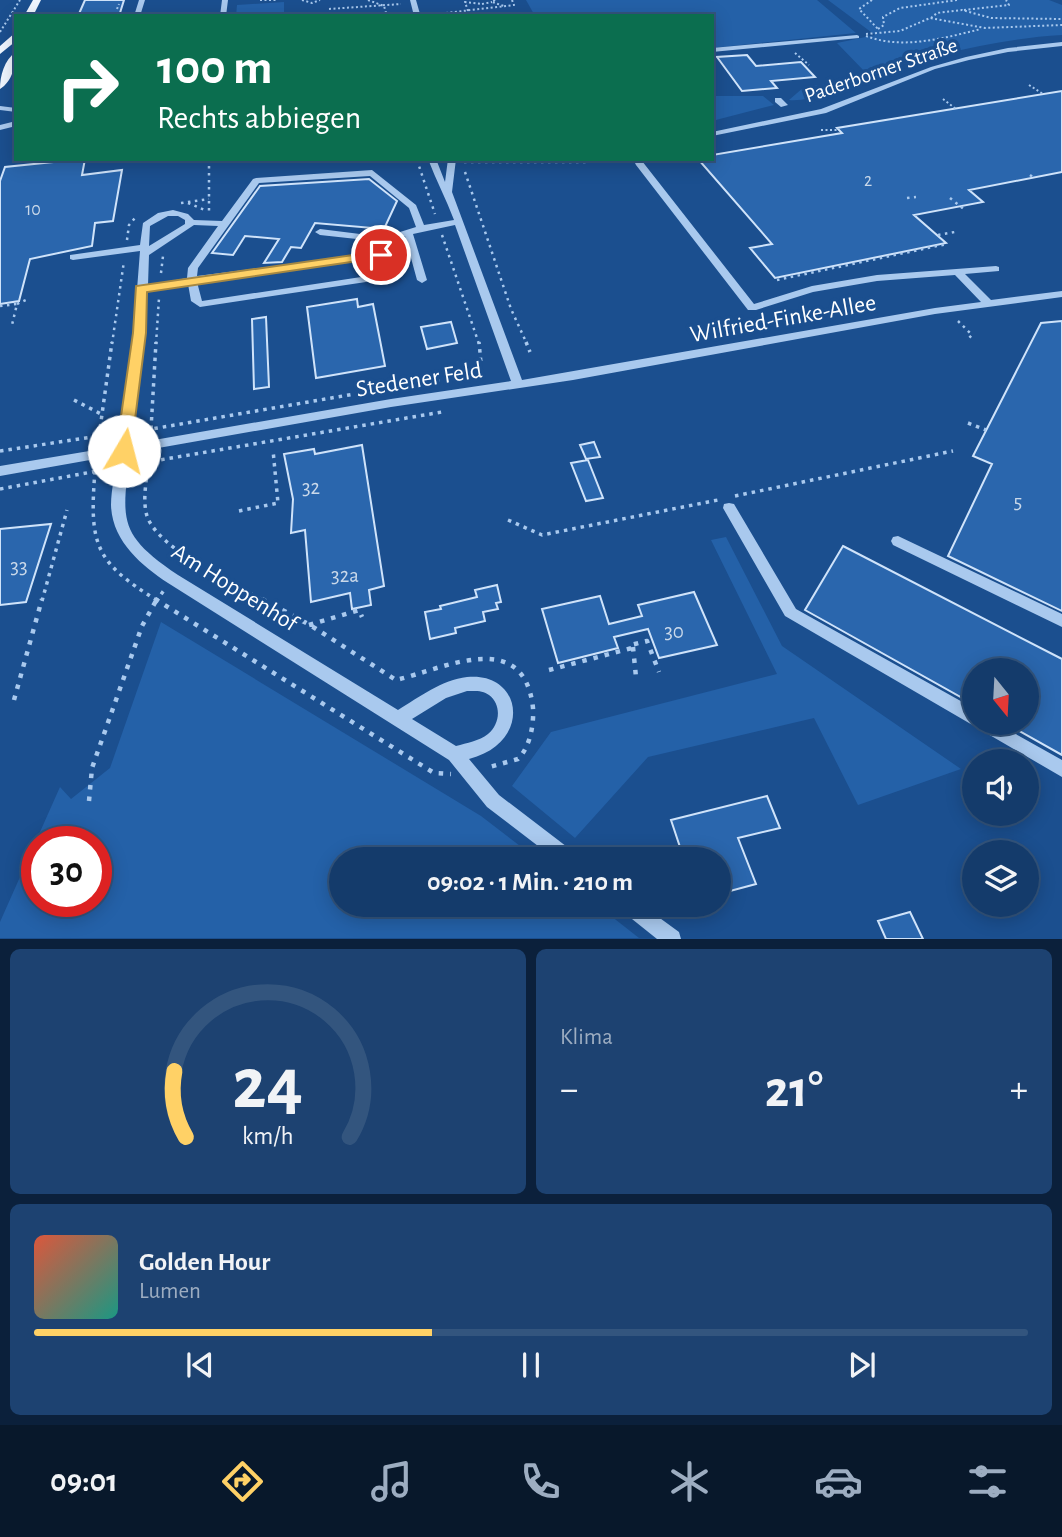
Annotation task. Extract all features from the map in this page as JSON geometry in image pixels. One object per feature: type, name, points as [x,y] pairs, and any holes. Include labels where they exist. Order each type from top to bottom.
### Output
[{"type":"main road","points":[[0,51],[14,37]]},
{"type":"main road","points":[[0,86],[14,59]]},
{"type":"street","points":[[714,50],[857,37]]},
{"type":"street","name":"Paderborner Straße","points":[[714,134],[823,111],[960,60],[1001,51],[1062,44]]},
{"type":"street","name":"Stedener Feld","points":[[0,471],[391,403],[518,385],[448,192],[440,181],[432,161]]},
{"type":"street","name":"Stedener Feld","points":[[448,192],[452,161]]},
{"type":"street","points":[[639,163],[752,307],[812,289],[877,278],[996,269]]},
{"type":"street","points":[[381,239],[378,243],[387,280],[200,304],[196,302],[193,268],[256,181],[372,173],[413,207],[421,228]]},
{"type":"street","points":[[124,451],[140,333],[146,225],[156,217],[177,213],[188,216],[190,222]]},
{"type":"street","points":[[190,222],[224,224]]},
{"type":"street","points":[[73,257],[144,251],[183,230],[190,222]]},
{"type":"street","points":[[320,232],[381,239],[421,228],[458,222]]},
{"type":"street","points":[[408,232],[422,280]]},
{"type":"street","points":[[141,289],[381,255]]},
{"type":"street","points":[[956,271],[988,303]]},
{"type":"street","name":"Wilfried-Finke-Allee","points":[[518,385],[988,303],[1060,293]]},
{"type":"street","name":"Am Hoppenhof","points":[[124,451],[117,503],[125,535],[142,556],[173,579],[455,754],[493,801],[553,847]]},
{"type":"street","points":[[729,509],[793,613],[962,710]]},
{"type":"street","points":[[898,541],[1062,621]]},
{"type":"street","points":[[400,718],[424,702],[457,686],[477,683],[492,688],[504,705],[506,722],[503,730],[497,739],[480,750],[455,754]]},
{"type":"street","points":[[1003,735],[1062,769]]},
{"type":"street","points":[[644,917],[672,939]]},
{"type":"path","points":[[0,32],[20,0]]},
{"type":"path","points":[[260,0],[275,0]]},
{"type":"path","points":[[302,0],[312,3],[320,0]]},
{"type":"path","points":[[368,0],[384,6]]},
{"type":"path","points":[[474,3],[478,0]]},
{"type":"path","points":[[453,14],[478,8],[494,9],[514,5],[512,0]]},
{"type":"path","points":[[872,0],[859,9],[879,30]]},
{"type":"path","points":[[879,30],[884,25],[883,17],[894,9],[957,0]]},
{"type":"path","points":[[1006,0],[1009,5],[937,13],[913,28],[879,30],[864,35],[882,43],[897,44],[985,28],[1062,25]]},
{"type":"path","points":[[468,11],[465,2],[482,4],[492,1],[504,6]]},
{"type":"path","points":[[329,9],[413,2]]},
{"type":"path","points":[[117,9],[119,4]]},
{"type":"path","points":[[478,8],[482,4]]},
{"type":"path","points":[[384,6],[386,14]]},
{"type":"path","points":[[962,10],[991,18],[1062,19]]},
{"type":"path","points":[[930,18],[985,28]]},
{"type":"path","points":[[796,53],[809,65]]},
{"type":"path","points":[[1029,85],[1043,94]]},
{"type":"path","points":[[943,99],[956,108]]},
{"type":"path","points":[[821,130],[839,130]]},
{"type":"path","points":[[391,388],[462,374],[477,368],[481,363],[478,337],[463,300],[417,161]]},
{"type":"path","points":[[530,352],[511,309],[477,212],[466,178],[466,161],[590,162]]},
{"type":"path","points":[[1030,175],[1034,178]]},
{"type":"path","points":[[907,198],[916,197]]},
{"type":"path","points":[[950,198],[966,211]]},
{"type":"path","points":[[184,202],[209,213]]},
{"type":"path","points":[[777,280],[947,244],[938,236],[955,232]]},
{"type":"path","points":[[860,261],[866,268]]},
{"type":"path","points":[[0,306],[17,304],[28,299]]},
{"type":"path","points":[[12,325],[17,304]]},
{"type":"path","points":[[958,321],[972,335],[967,340]]},
{"type":"path","points":[[151,429],[378,390]]},
{"type":"path","points":[[0,451],[99,436],[103,415],[74,400]]},
{"type":"path","points":[[0,489],[442,412]]},
{"type":"path","points":[[968,423],[986,430]]},
{"type":"path","points":[[239,511],[278,503],[273,450]]},
{"type":"path","points":[[508,520],[542,535],[953,451]]},
{"type":"path","points":[[14,700],[67,510]]},
{"type":"path","points":[[89,801],[92,768],[142,626],[151,607],[173,579]]},
{"type":"path","points":[[309,625],[359,610],[362,617]]},
{"type":"path","points":[[549,670],[632,648],[633,645],[647,641],[659,672]]},
{"type":"path","points":[[633,645],[636,677]]},
{"type":"shaded area","points":[[526,0],[817,0],[856,33],[714,48],[714,14],[534,14]]},
{"type":"shaded area","points":[[828,0],[1049,0],[1062,5],[1062,35],[988,44],[867,74],[837,43],[875,35]]},
{"type":"shaded area","points":[[284,2],[284,14],[236,14],[237,5]]},
{"type":"shaded area","points":[[859,76],[860,80],[825,94],[789,100],[804,87],[838,83]]},
{"type":"shaded area","points":[[714,96],[763,96],[774,105],[714,120]]},
{"type":"shaded area","points":[[726,537],[782,646],[961,769],[858,805],[814,718],[648,757],[575,838],[512,786],[551,732],[777,674],[711,540]]},
{"type":"shaded area","points":[[161,622],[481,816],[521,847],[329,847],[329,917],[612,917],[639,938],[0,938],[0,922],[21,875],[21,917],[112,917],[112,826],[43,826],[60,787],[71,799],[110,768]]},
{"type":"building","points":[[85,0],[124,0],[120,14],[79,14]]},
{"type":"building","points":[[747,55],[756,66],[801,62],[815,77],[771,81],[777,88],[742,91],[717,57]]},
{"type":"building","points":[[1062,91],[1062,172],[969,190],[983,202],[914,215],[946,243],[775,278],[750,248],[772,244],[700,161],[714,161],[714,155],[842,133],[837,128]]},
{"type":"building","points":[[85,161],[82,175],[122,170],[113,221],[95,223],[92,246],[30,259],[19,301],[0,304],[0,181],[5,167]]},
{"type":"building","points":[[369,179],[397,201],[384,229],[315,223],[301,248],[291,247],[282,262],[264,263],[279,239],[245,236],[233,255],[212,253],[260,186]]},
{"type":"building","points":[[357,299],[358,307],[373,304],[385,366],[316,378],[307,307]]},
{"type":"building","points":[[266,317],[269,387],[254,389],[252,319]]},
{"type":"building","points":[[1062,321],[1062,611],[948,556],[992,464],[973,456],[1041,323]]},
{"type":"building","points":[[451,322],[457,343],[427,349],[421,327]]},
{"type":"building","points":[[594,442],[600,457],[586,459],[580,445]]},
{"type":"building","points":[[362,445],[384,586],[369,590],[371,605],[352,609],[350,593],[311,602],[305,530],[291,533],[293,499],[284,454],[314,449],[315,454]]},
{"type":"building","points":[[588,460],[603,498],[586,501],[571,463]]},
{"type":"building","points":[[51,524],[26,602],[0,605],[0,529]]},
{"type":"building","points":[[843,546],[1062,659],[1062,755],[1026,735],[1040,735],[1040,658],[962,658],[962,698],[805,610]]},
{"type":"building","points":[[497,585],[501,602],[496,603],[498,609],[483,612],[485,621],[455,628],[456,633],[430,639],[425,612],[477,597],[475,590]]},
{"type":"building","points":[[694,592],[717,645],[659,658],[648,629],[614,637],[618,648],[558,663],[542,609],[600,596],[609,624],[642,616],[638,605]]},
{"type":"building","points":[[767,796],[780,828],[738,838],[756,884],[731,891],[731,847],[680,847],[671,820]]},
{"type":"building","points":[[910,912],[923,939],[886,939],[878,921]]},
{"type":"route","points":[[124,451],[140,333],[141,289],[381,255]]}]
